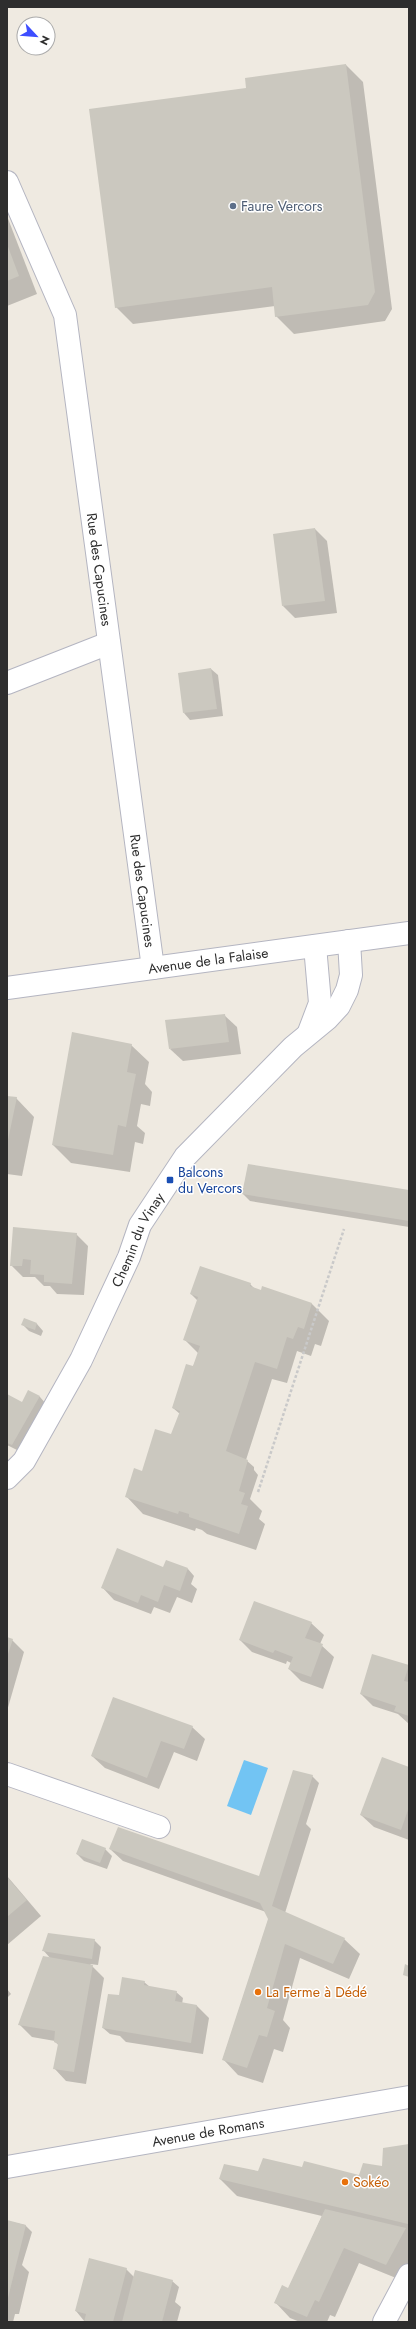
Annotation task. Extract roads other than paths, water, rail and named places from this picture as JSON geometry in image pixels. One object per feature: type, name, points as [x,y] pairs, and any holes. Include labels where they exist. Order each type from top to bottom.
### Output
[{"type":"street","name":"Rue des Capucines","points":[[7,182],[65,315],[153,968]]},
{"type":"street","points":[[7,683],[109,643]]},
{"type":"street","name":"Avenue de la Falaise","points":[[7,988],[409,933]]},
{"type":"street","name":"Chemin du Vinay","points":[[7,1478],[24,1461],[81,1360],[129,1257],[140,1225],[185,1157],[310,1032],[327,1019],[339,1006],[347,990],[351,975],[349,942]]},
{"type":"street","name":"Chemin du Vinay","points":[[310,1032],[320,1003],[315,946]]},
{"type":"street","points":[[7,1774],[159,1827]]},
{"type":"street","name":"Avenue de Romans","points":[[7,2167],[409,2097]]},
{"type":"street","points":[[384,2322],[409,2275]]},
{"type":"water","points":[[244,1760],[268,1768],[251,1815],[227,1806]]},
{"type":"place","name":"Faure Vercors","points":[[233,206]]},
{"type":"place","name":"Balcons du Vercors","points":[[170,1180]]},
{"type":"place","name":"La Ferme à Dédé","points":[[258,1992]]},
{"type":"place","name":"Sokéo","points":[[345,2182]]}]
